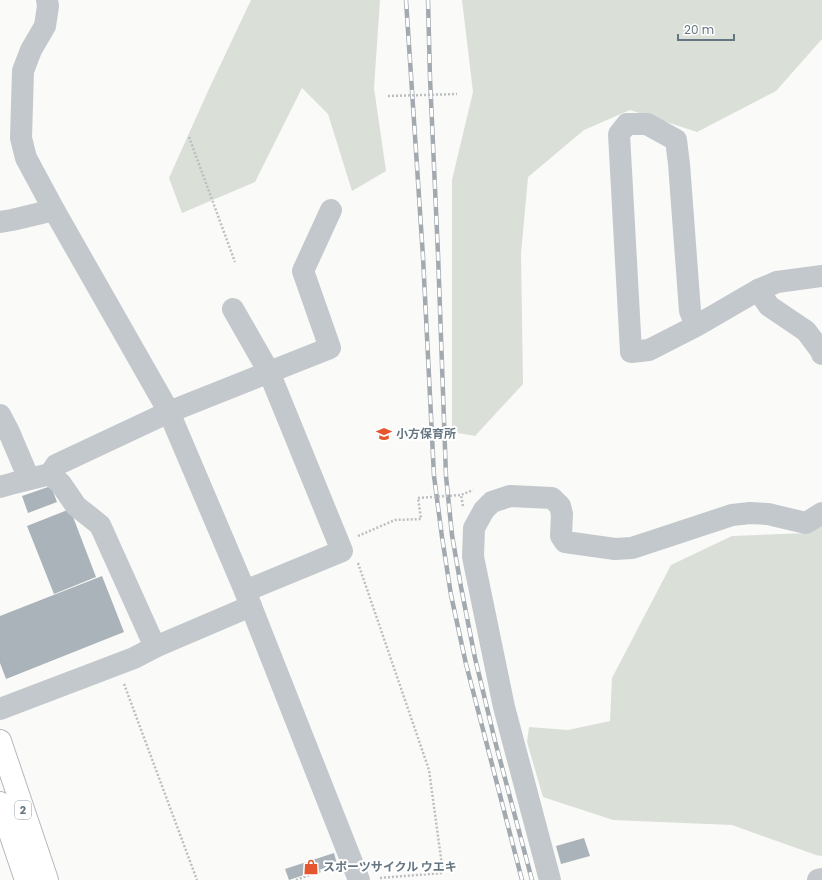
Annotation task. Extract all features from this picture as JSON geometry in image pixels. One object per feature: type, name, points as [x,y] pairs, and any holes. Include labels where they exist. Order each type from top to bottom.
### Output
[{"type":"highway","name":"2","points":[[0,741],[47,880]]},
{"type":"highway","name":"2","points":[[1,811],[26,880]]},
{"type":"street","points":[[47,0],[48,6],[45,26],[31,50],[23,71],[21,138],[26,158],[169,412],[248,598],[351,860],[366,880]]},
{"type":"street","points":[[696,326],[690,311],[680,164],[676,140],[647,124],[627,124],[619,134],[631,352],[649,350],[696,326],[758,290],[777,282],[822,276]]},
{"type":"street","points":[[0,222],[54,210]]},
{"type":"street","points":[[0,487],[50,474],[56,465],[169,412],[330,348],[303,271],[331,210]]},
{"type":"street","points":[[758,290],[769,306],[806,331],[822,354]]},
{"type":"street","points":[[0,709],[134,658],[248,598],[342,551],[269,372],[234,309]]},
{"type":"street","points":[[0,415],[9,432],[29,480]]},
{"type":"street","points":[[50,474],[61,484],[76,506],[100,525],[155,647]]},
{"type":"street","points":[[550,880],[504,707],[473,557],[474,528],[484,510],[492,502],[510,496],[552,498],[560,506],[562,514],[561,536],[566,542],[615,549],[632,548],[732,515],[750,513],[768,514],[806,523],[822,513]]},
{"type":"street","points":[[818,880],[822,879]]},
{"type":"path","points":[[388,96],[457,94]]},
{"type":"path","points":[[189,137],[235,262]]},
{"type":"path","points":[[362,535],[395,520],[420,519],[418,498],[460,495]]},
{"type":"path","points":[[342,551],[355,555],[429,770],[443,873],[366,880]]},
{"type":"path","points":[[117,664],[197,880]]},
{"type":"path","points":[[296,880],[351,860]]},
{"type":"shaded area","points":[[251,0],[380,0],[374,88],[386,171],[352,191],[328,114],[302,88],[255,182],[182,213],[169,178]]},
{"type":"shaded area","points":[[462,0],[822,0],[822,39],[776,91],[697,132],[630,110],[584,130],[528,177],[521,254],[523,384],[475,436],[452,432],[452,180],[473,92]]},
{"type":"shaded area","points":[[822,524],[822,856],[732,825],[613,820],[543,797],[527,742],[529,727],[568,730],[610,721],[612,678],[671,565],[732,536],[807,533]]},
{"type":"building","points":[[51,486],[57,502],[28,513],[22,496]]},
{"type":"building","points":[[70,509],[96,577],[54,594],[27,526]]},
{"type":"building","points":[[102,576],[124,632],[6,679],[0,663],[0,616]]},
{"type":"building","points":[[584,838],[590,856],[561,864],[556,846]]},
{"type":"building","name":"スポーツサイクル ウエキ","points":[[334,853],[337,864],[289,880],[285,869]]},
{"type":"railway","points":[[406,0],[423,257],[434,476],[442,537],[451,595],[466,664],[522,880]]},
{"type":"railway","points":[[428,0],[446,476],[452,535],[475,658],[495,741],[532,880]]},
{"type":"place","name":"小方保育所","points":[[384,434]]},
{"type":"place","name":"スポーツサイクル ウエキ","points":[[311,867]]}]
